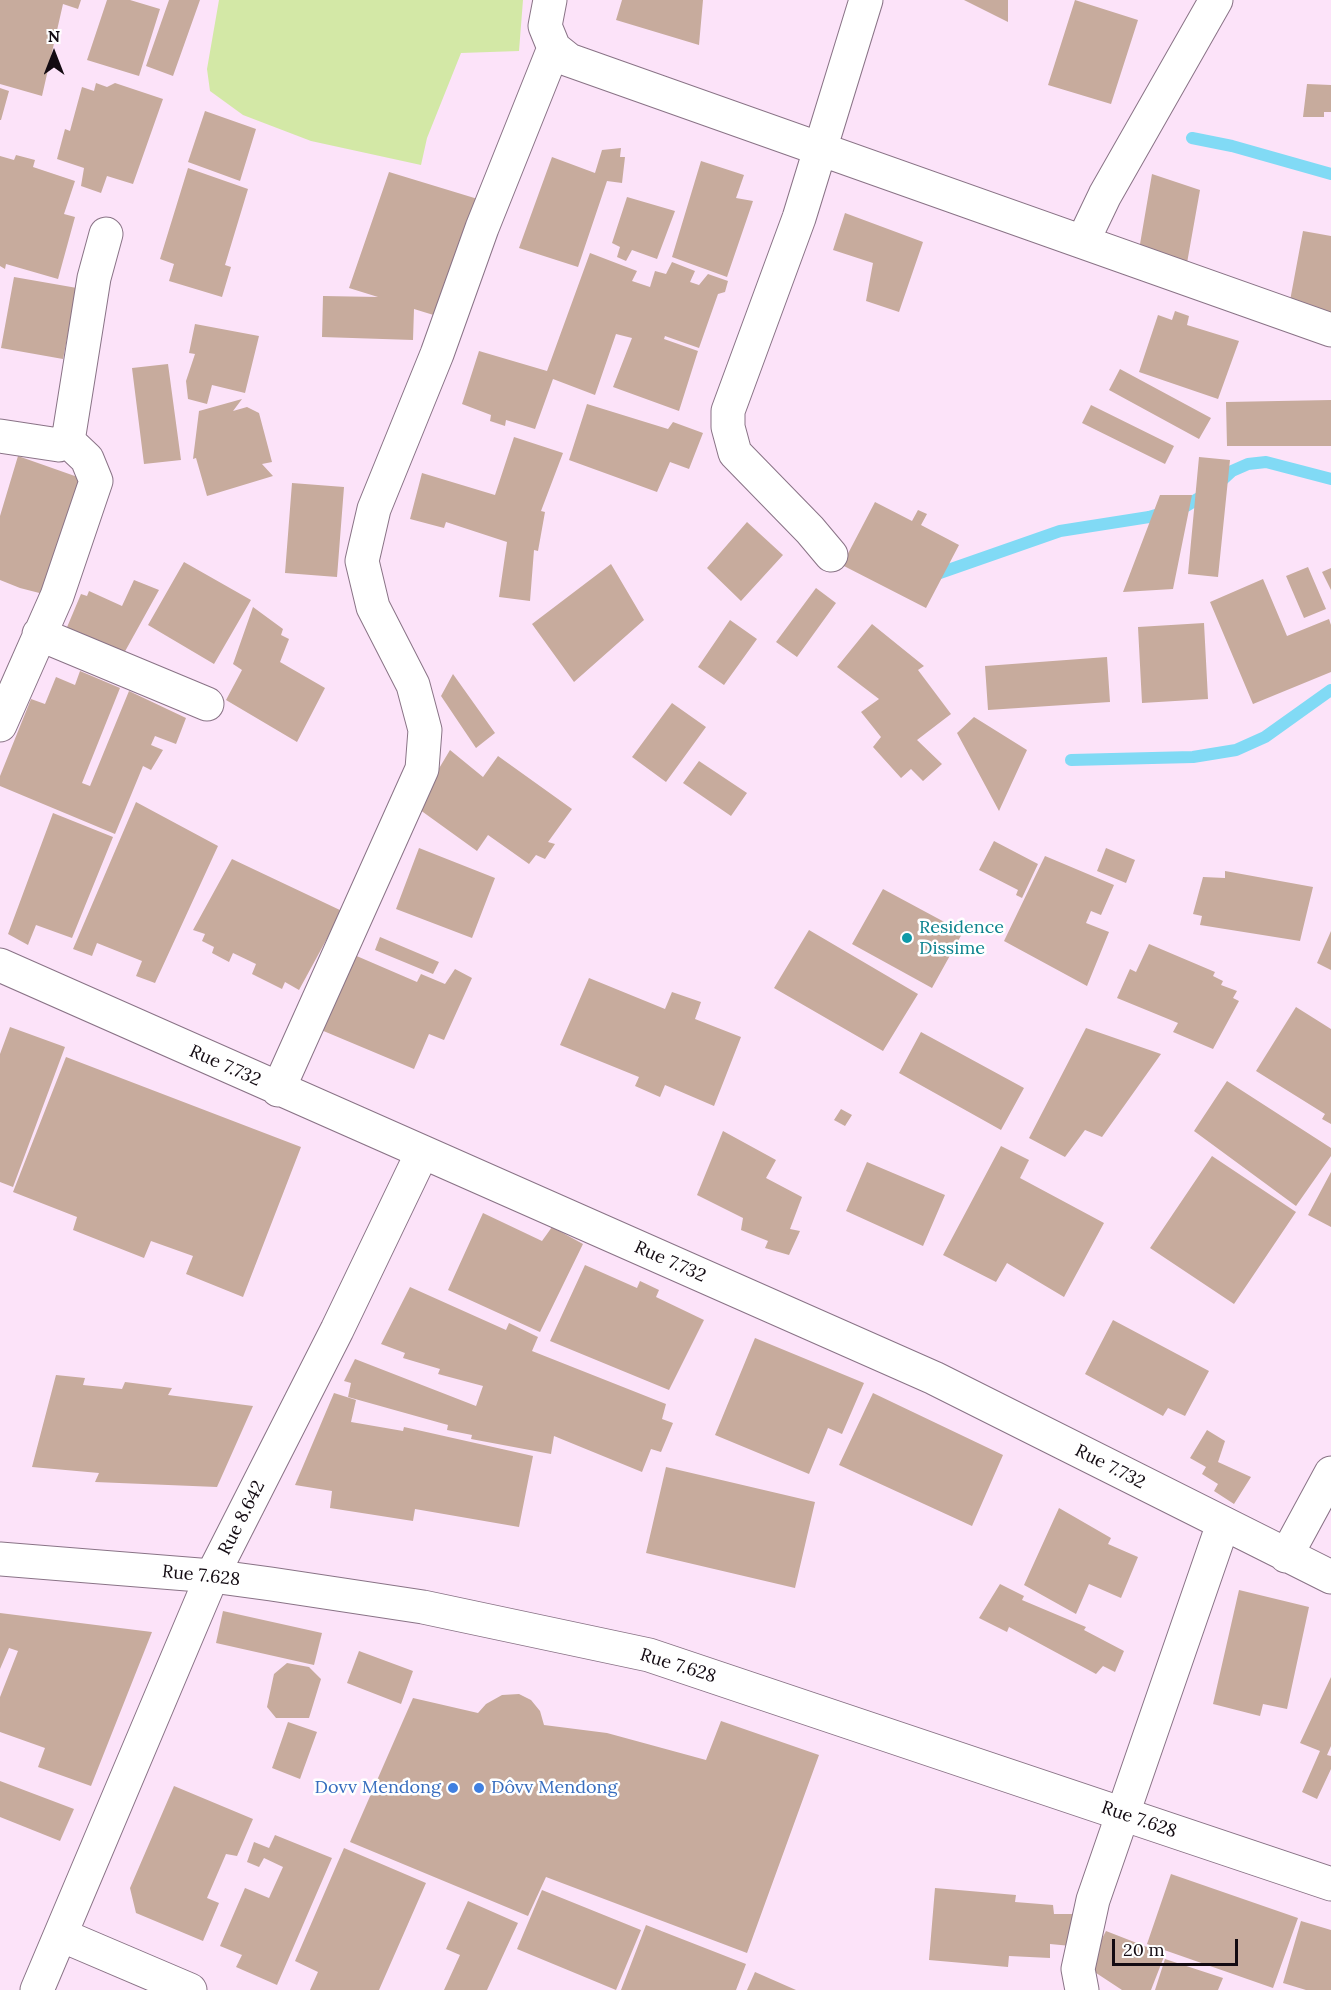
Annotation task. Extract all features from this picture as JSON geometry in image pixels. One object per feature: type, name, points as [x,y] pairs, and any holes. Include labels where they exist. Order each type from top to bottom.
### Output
[{"type":"street","points":[[550,0],[545,26],[554,48],[569,60],[1331,330]]},
{"type":"street","points":[[831,555],[810,530],[735,453],[728,427],[728,411],[799,218],[866,0]]},
{"type":"street","points":[[1083,241],[1105,195],[1216,0]]},
{"type":"street","points":[[278,1090],[422,769],[425,729],[413,685],[373,607],[362,561],[378,497],[437,354],[482,228],[554,48]]},
{"type":"street","points":[[68,441],[94,278],[106,234]]},
{"type":"street","points":[[0,436],[59,445],[68,441]]},
{"type":"street","points":[[0,725],[57,596],[96,481],[87,459],[68,441]]},
{"type":"street","points":[[39,634],[207,704]]},
{"type":"street","name":"Rue 7.732","points":[[0,965],[278,1090],[934,1378],[1286,1556],[1331,1576]]},
{"type":"street","name":"Rue 8.642","points":[[37,1990],[212,1576],[337,1330],[422,1153]]},
{"type":"street","points":[[1286,1556],[1331,1473]]},
{"type":"street","points":[[1082,1990],[1078,1970],[1093,1900],[1223,1524]]},
{"type":"street","name":"Rue 7.628","points":[[0,1559],[212,1576],[423,1607],[649,1655],[1331,1884]]},
{"type":"street","points":[[61,1935],[190,1990]]},
{"type":"green space","points":[[219,0],[523,0],[519,51],[461,53],[427,138],[421,165],[311,141],[243,115],[210,91],[207,69]]},
{"type":"building","points":[[0,0],[81,0],[78,9],[63,4],[42,96],[0,84]]},
{"type":"building","points":[[107,0],[130,0],[160,9],[139,76],[87,60]]},
{"type":"building","points":[[169,0],[200,0],[173,76],[146,66]]},
{"type":"building","points":[[622,0],[703,0],[699,45],[616,20]]},
{"type":"building","points":[[964,0],[1008,0],[1008,22]]},
{"type":"building","points":[[1075,0],[1138,20],[1111,104],[1048,85]]},
{"type":"building","points":[[96,83],[107,87],[115,83],[163,99],[133,184],[107,176],[101,193],[81,186],[84,168],[57,159],[65,129],[70,131],[82,87],[94,91]]},
{"type":"building","points":[[1307,84],[1331,85],[1331,112],[1324,112],[1324,117],[1303,117]]},
{"type":"building","points":[[0,88],[9,91],[1,120],[0,120]]},
{"type":"building","points":[[205,111],[256,129],[240,181],[188,162]]},
{"type":"building","points":[[621,148],[620,157],[625,157],[622,183],[607,181],[578,267],[519,248],[552,157],[595,173],[602,150]]},
{"type":"building","points":[[16,155],[35,160],[33,167],[75,181],[64,214],[75,217],[58,279],[6,264],[5,269],[0,266],[0,156],[14,160]]},
{"type":"building","points":[[701,161],[744,175],[736,198],[753,201],[727,277],[672,257]]},
{"type":"building","points":[[188,168],[248,189],[225,265],[231,267],[222,297],[169,281],[174,264],[160,259]]},
{"type":"building","points":[[389,172],[481,200],[440,317],[414,309],[413,340],[322,337],[323,296],[378,297],[349,288]]},
{"type":"building","points":[[1152,174],[1200,190],[1187,263],[1139,250]]},
{"type":"building","points":[[627,197],[675,211],[657,259],[632,250],[626,261],[617,257],[620,247],[612,243]]},
{"type":"building","points":[[845,213],[923,242],[899,312],[866,301],[873,263],[833,250]]},
{"type":"building","points":[[1303,231],[1331,236],[1331,314],[1289,306]]},
{"type":"building","points":[[590,253],[637,271],[632,281],[650,287],[655,271],[666,274],[672,262],[695,271],[690,282],[699,285],[708,274],[728,281],[725,292],[718,294],[699,348],[665,336],[664,339],[698,351],[679,411],[613,387],[632,338],[616,334],[595,395],[553,379],[535,429],[506,420],[505,426],[490,421],[491,415],[462,404],[479,351],[547,371]]},
{"type":"building","points":[[14,277],[77,288],[63,359],[1,348]]},
{"type":"building","points":[[1175,311],[1189,316],[1187,325],[1239,341],[1218,399],[1139,372],[1158,315],[1172,320]]},
{"type":"building","points":[[195,324],[259,336],[245,393],[212,385],[207,404],[188,399],[186,381],[195,354],[189,353]]},
{"type":"building","points":[[168,364],[181,460],[144,464],[132,368]]},
{"type":"building","points":[[1120,369],[1211,418],[1199,439],[1109,390]]},
{"type":"building","points":[[242,399],[233,411],[247,407],[259,413],[272,462],[262,464],[273,476],[207,496],[196,458],[193,459],[199,411]]},
{"type":"building","points":[[1331,400],[1331,446],[1227,446],[1226,402]]},
{"type":"building","points":[[587,404],[668,429],[673,422],[703,433],[689,469],[670,462],[657,492],[569,460]]},
{"type":"building","points":[[1091,405],[1174,446],[1165,464],[1082,423]]},
{"type":"building","points":[[514,437],[563,453],[541,511],[545,512],[538,551],[534,550],[530,601],[499,597],[507,542],[446,522],[444,528],[410,519],[422,473],[495,495]]},
{"type":"building","points":[[18,456],[89,481],[51,596],[0,580],[0,516]]},
{"type":"building","points":[[1199,457],[1230,460],[1218,577],[1188,574]]},
{"type":"building","points":[[292,483],[344,487],[337,577],[285,573]]},
{"type":"building","points":[[1160,495],[1192,495],[1173,589],[1123,592]]},
{"type":"building","points":[[875,502],[912,521],[918,510],[927,514],[921,525],[959,545],[926,608],[842,565]]},
{"type":"building","points":[[747,522],[783,555],[741,601],[707,568]]},
{"type":"building","points":[[184,562],[251,600],[214,664],[148,625]]},
{"type":"building","points":[[611,564],[644,620],[574,682],[532,624]]},
{"type":"building","points":[[1308,567],[1326,609],[1304,618],[1286,576]]},
{"type":"building","points":[[1331,568],[1331,590],[1322,572]]},
{"type":"building","points":[[1263,579],[1287,636],[1329,619],[1331,672],[1253,704],[1210,602]]},
{"type":"building","points":[[134,580],[159,590],[123,655],[65,632],[81,594],[87,596],[89,591],[122,606]]},
{"type":"building","points":[[816,588],[836,603],[797,657],[776,642]]},
{"type":"building","points":[[253,607],[283,629],[281,635],[289,639],[280,662],[325,688],[297,742],[226,700],[242,670],[233,664]]},
{"type":"building","points":[[730,620],[757,639],[724,685],[698,667]]},
{"type":"building","points":[[1204,623],[1208,699],[1142,703],[1138,627]]},
{"type":"building","points":[[872,624],[924,666],[918,670],[951,714],[917,740],[942,764],[923,781],[911,769],[901,778],[873,747],[881,737],[861,712],[879,699],[837,667]]},
{"type":"building","points":[[1107,657],[1110,702],[988,710],[985,666]]},
{"type":"building","points":[[80,671],[120,688],[82,783],[90,786],[129,691],[186,718],[176,744],[155,736],[151,745],[163,750],[151,770],[143,766],[115,834],[0,786],[0,776],[31,699],[45,704],[56,677],[75,685]]},
{"type":"building","points":[[453,674],[495,733],[476,748],[441,696]]},
{"type":"building","points":[[672,703],[706,727],[666,782],[632,757]]},
{"type":"building","points":[[974,717],[1027,750],[999,811],[957,733]]},
{"type":"building","points":[[450,750],[483,777],[498,756],[572,809],[548,842],[555,844],[545,859],[536,855],[529,864],[488,835],[477,851],[416,807]]},
{"type":"building","points":[[699,761],[747,793],[731,816],[683,783]]},
{"type":"building","points":[[136,802],[218,846],[155,983],[136,976],[142,961],[97,943],[92,956],[73,949]]},
{"type":"building","points":[[53,813],[113,837],[72,938],[36,925],[28,945],[8,934]]},
{"type":"building","points":[[994,841],[1038,864],[1022,898],[1016,895],[1018,890],[979,870]]},
{"type":"building","points":[[419,848],[495,878],[472,938],[396,909]]},
{"type":"building","points":[[1106,848],[1135,860],[1126,883],[1097,871]]},
{"type":"building","points":[[1045,856],[1114,885],[1101,915],[1091,911],[1086,923],[1109,932],[1087,986],[1004,941]]},
{"type":"building","points":[[232,859],[342,911],[299,990],[285,982],[282,989],[252,974],[256,964],[233,953],[229,962],[212,953],[214,947],[202,941],[205,934],[193,930]]},
{"type":"building","points":[[1225,871],[1313,887],[1300,941],[1200,925],[1202,916],[1193,914],[1203,877],[1225,878]]},
{"type":"building","name":"Residence Dissime","points":[[883,889],[963,932],[932,988],[852,944]]},
{"type":"building","points":[[809,930],[918,994],[883,1051],[774,988]]},
{"type":"building","points":[[1331,931],[1331,970],[1317,963]]},
{"type":"building","points":[[380,937],[439,962],[433,974],[375,950]]},
{"type":"building","points":[[1149,944],[1215,972],[1213,976],[1223,981],[1221,985],[1237,991],[1233,998],[1239,1001],[1213,1049],[1173,1032],[1178,1023],[1117,998],[1130,969],[1136,972]]},
{"type":"building","points":[[352,954],[417,982],[421,974],[445,984],[455,969],[472,978],[444,1040],[429,1034],[414,1069],[314,1027]]},
{"type":"building","points":[[589,978],[665,1009],[672,992],[701,1002],[695,1019],[741,1037],[714,1106],[665,1085],[660,1097],[635,1086],[639,1077],[560,1045]]},
{"type":"building","points":[[1296,1007],[1331,1029],[1331,1124],[1322,1119],[1325,1114],[1256,1071]]},
{"type":"building","points":[[10,1027],[65,1047],[13,1187],[0,1182],[0,1054]]},
{"type":"building","points":[[1086,1028],[1161,1054],[1102,1137],[1085,1130],[1065,1157],[1029,1138]]},
{"type":"building","points":[[921,1032],[1024,1088],[1001,1130],[899,1073]]},
{"type":"building","points":[[66,1057],[301,1147],[243,1297],[186,1274],[193,1256],[151,1241],[144,1258],[73,1230],[77,1217],[13,1192]]},
{"type":"building","points":[[1227,1081],[1331,1148],[1331,1156],[1296,1206],[1194,1131]]},
{"type":"building","points":[[841,1109],[852,1115],[845,1126],[834,1120]]},
{"type":"building","points":[[723,1131],[776,1160],[766,1178],[802,1197],[790,1229],[800,1231],[789,1255],[765,1248],[768,1241],[741,1230],[743,1218],[697,1195]]},
{"type":"building","points":[[1001,1146],[1029,1160],[1020,1178],[1104,1223],[1064,1297],[1007,1263],[996,1282],[943,1255]]},
{"type":"building","points":[[1212,1156],[1296,1212],[1234,1304],[1150,1248]]},
{"type":"building","points":[[867,1162],[945,1195],[923,1246],[846,1211]]},
{"type":"building","points":[[1331,1172],[1331,1227],[1308,1215]]},
{"type":"building","points":[[483,1213],[542,1241],[552,1227],[583,1244],[540,1332],[448,1290]]},
{"type":"building","points":[[585,1265],[637,1288],[640,1281],[659,1290],[656,1297],[704,1320],[669,1390],[550,1341]]},
{"type":"building","points":[[410,1287],[506,1330],[509,1323],[538,1337],[532,1351],[666,1404],[662,1419],[673,1423],[661,1452],[651,1449],[642,1472],[554,1436],[551,1454],[471,1439],[472,1435],[447,1430],[448,1425],[348,1397],[351,1383],[344,1381],[355,1359],[476,1406],[483,1386],[438,1374],[440,1369],[403,1358],[405,1353],[381,1344]]},
{"type":"building","points":[[1113,1320],[1209,1371],[1185,1416],[1168,1408],[1163,1416],[1085,1374]]},
{"type":"building","points":[[755,1338],[864,1383],[842,1434],[828,1428],[809,1474],[715,1435]]},
{"type":"building","points":[[56,1375],[85,1378],[83,1385],[122,1389],[125,1382],[172,1388],[168,1395],[253,1406],[217,1487],[95,1482],[99,1473],[32,1467]]},
{"type":"building","points":[[334,1393],[356,1400],[351,1422],[403,1431],[404,1427],[533,1456],[519,1527],[415,1509],[413,1521],[330,1508],[332,1491],[295,1485]]},
{"type":"building","points":[[873,1393],[1003,1455],[972,1526],[839,1465]]},
{"type":"building","points":[[1207,1430],[1225,1441],[1218,1462],[1251,1477],[1234,1504],[1214,1491],[1218,1484],[1202,1474],[1206,1467],[1190,1458]]},
{"type":"building","points":[[666,1467],[815,1502],[795,1588],[646,1553]]},
{"type":"building","points":[[1059,1508],[1111,1538],[1108,1544],[1138,1557],[1121,1598],[1089,1584],[1076,1614],[1024,1585]]},
{"type":"building","points":[[1000,1584],[1024,1596],[1022,1600],[1086,1627],[1084,1630],[1124,1651],[1115,1672],[1103,1666],[1096,1674],[1009,1627],[1007,1632],[979,1618]]},
{"type":"building","points":[[1239,1590],[1309,1607],[1287,1709],[1263,1704],[1260,1716],[1213,1704]]},
{"type":"building","points":[[223,1611],[322,1633],[314,1665],[216,1643]]},
{"type":"building","points":[[0,1613],[152,1632],[91,1786],[38,1767],[45,1748],[0,1732],[0,1697],[18,1651],[9,1648],[0,1669]]},
{"type":"building","points":[[359,1651],[413,1671],[401,1704],[347,1683]]},
{"type":"building","points":[[287,1663],[309,1667],[321,1679],[309,1718],[276,1718],[267,1707],[274,1674]]},
{"type":"building","points":[[1331,1677],[1331,1746],[1327,1755],[1331,1756],[1331,1769],[1317,1799],[1302,1792],[1320,1751],[1300,1743]]},
{"type":"building","points":[[519,1694],[531,1700],[540,1711],[544,1725],[607,1733],[706,1760],[721,1721],[819,1755],[747,1953],[546,1877],[528,1916],[350,1842],[413,1698],[478,1713],[486,1704],[502,1695]]},
{"type":"building","points":[[288,1722],[317,1732],[300,1779],[272,1768]]},
{"type":"building","points":[[0,1781],[74,1809],[60,1841],[0,1817]]},
{"type":"building","points":[[174,1786],[253,1819],[237,1856],[226,1854],[207,1898],[219,1903],[203,1941],[136,1913],[130,1888]]},
{"type":"building","points":[[275,1835],[332,1858],[277,1985],[236,1967],[242,1955],[220,1946],[245,1888],[269,1898],[283,1867],[264,1858],[259,1867],[247,1862],[254,1842],[269,1848]]},
{"type":"building","points":[[344,1848],[426,1883],[379,1990],[310,1990],[318,1972],[295,1961]]},
{"type":"building","points":[[1171,1874],[1298,1918],[1273,1988],[1147,1944]]},
{"type":"building","points":[[935,1888],[1016,1895],[1015,1902],[1053,1905],[1054,1914],[1073,1914],[1071,1946],[1050,1944],[1050,1958],[1009,1956],[1008,1967],[929,1960]]},
{"type":"building","points":[[542,1890],[641,1930],[616,1990],[517,1949]]},
{"type":"building","points":[[468,1901],[518,1923],[487,1990],[444,1990],[460,1955],[446,1949]]},
{"type":"building","points":[[1301,1921],[1331,1930],[1331,1990],[1306,1990],[1283,1983]]},
{"type":"building","points":[[646,1925],[746,1964],[736,1990],[621,1990]]},
{"type":"building","points":[[1106,1931],[1165,1954],[1151,1990],[1122,1990],[1087,1967]]},
{"type":"building","points":[[1165,1959],[1223,1978],[1218,1990],[1155,1990]]},
{"type":"building","points":[[755,1972],[796,1990],[747,1990]]},
{"type":"waterway","points":[[1192,138],[1232,146],[1331,174]]},
{"type":"waterway","points":[[934,575],[1060,531],[1149,517],[1186,506],[1209,492],[1232,471],[1248,464],[1266,462],[1331,479]]},
{"type":"waterway","points":[[1071,760],[1193,757],[1236,750],[1265,737],[1331,690]]},
{"type":"place","name":"Residence Dissime","points":[[907,938]]},
{"type":"place","name":"Dovv Mendong","points":[[453,1788]]},
{"type":"place","name":"Dôvv Mendong","points":[[479,1788]]}]
